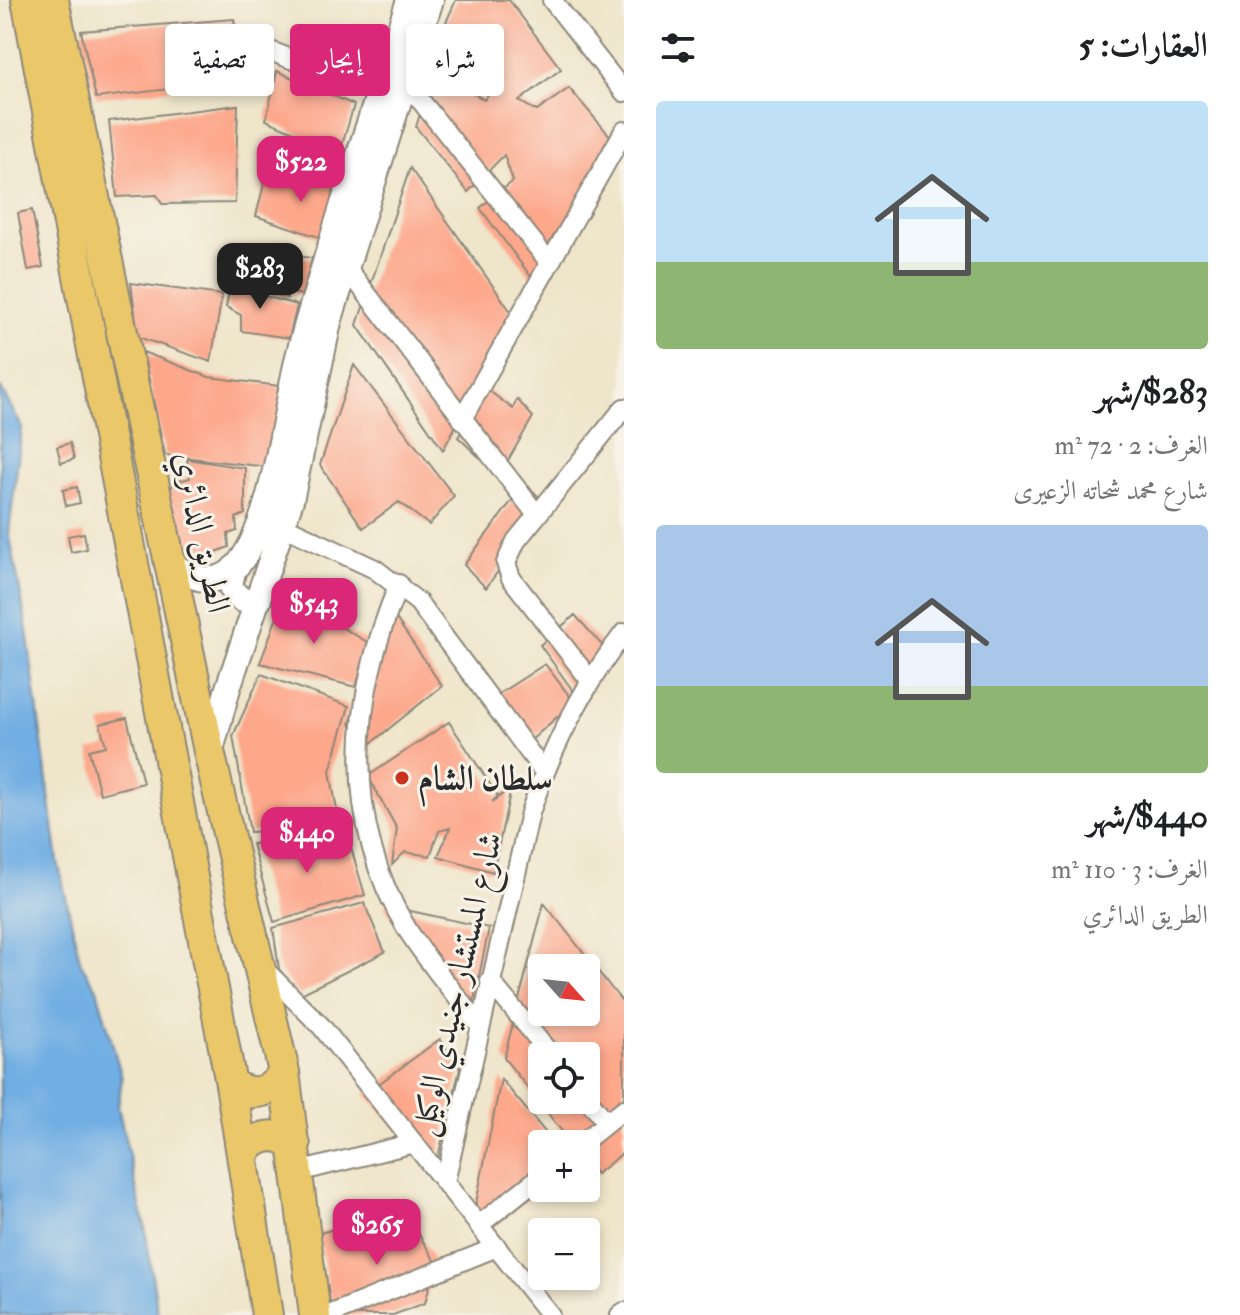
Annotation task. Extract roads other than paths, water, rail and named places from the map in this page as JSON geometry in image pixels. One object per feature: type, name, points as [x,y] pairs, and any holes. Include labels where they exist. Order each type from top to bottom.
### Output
[{"type":"highway","points":[[27,0],[231,1084],[267,1315]]},
{"type":"highway","name":"الطريق الدائري","points":[[53,0],[210,756],[284,1072],[315,1315]]},
{"type":"highway","points":[[231,1084],[250,1093],[261,1093],[271,1088],[284,1072]]},
{"type":"highway","points":[[243,1154],[248,1145],[267,1136],[277,1136],[297,1158]]},
{"type":"street","points":[[390,59],[409,0]]},
{"type":"street","points":[[259,600],[244,601],[237,597],[230,584],[234,568],[251,541],[263,511],[300,350],[405,81],[431,0]]},
{"type":"street","points":[[552,0],[624,92]]},
{"type":"street","points":[[405,81],[550,263]]},
{"type":"street","points":[[210,756],[228,688],[283,526],[304,448],[321,355],[346,267],[355,203],[378,96]]},
{"type":"street","points":[[462,419],[624,131]]},
{"type":"street","points":[[346,267],[537,515]]},
{"type":"street","points":[[590,680],[507,571],[511,548],[624,408]]},
{"type":"street","points":[[283,526],[375,569],[399,584],[436,622],[544,772]]},
{"type":"street","points":[[170,561],[178,570],[200,579],[224,576],[234,568]]},
{"type":"street","points":[[399,584],[379,631],[366,680],[359,731],[361,782],[369,832],[384,880],[405,926],[432,967],[480,1026]]},
{"type":"street","name":"شارع المستشار جنيدي الوكيل","points":[[445,1182],[519,854],[544,772],[590,680],[624,633]]},
{"type":"street","points":[[258,964],[321,1026],[550,1315]]},
{"type":"street","points":[[490,981],[540,1042]]},
{"type":"street","points":[[598,1130],[624,1109]]},
{"type":"street","points":[[600,1114],[607,1123]]},
{"type":"street","points":[[297,1158],[414,1143]]},
{"type":"street","points":[[479,1225],[528,1186]]},
{"type":"street","points":[[329,1315],[497,1247]]},
{"type":"water","points":[[0,387],[22,427],[9,532],[26,623],[58,862],[81,964],[97,989],[122,1078],[118,1107],[145,1227],[158,1315],[0,1315]]},
{"type":"place","name":"سلطان الشام","points":[[402,778]]}]
